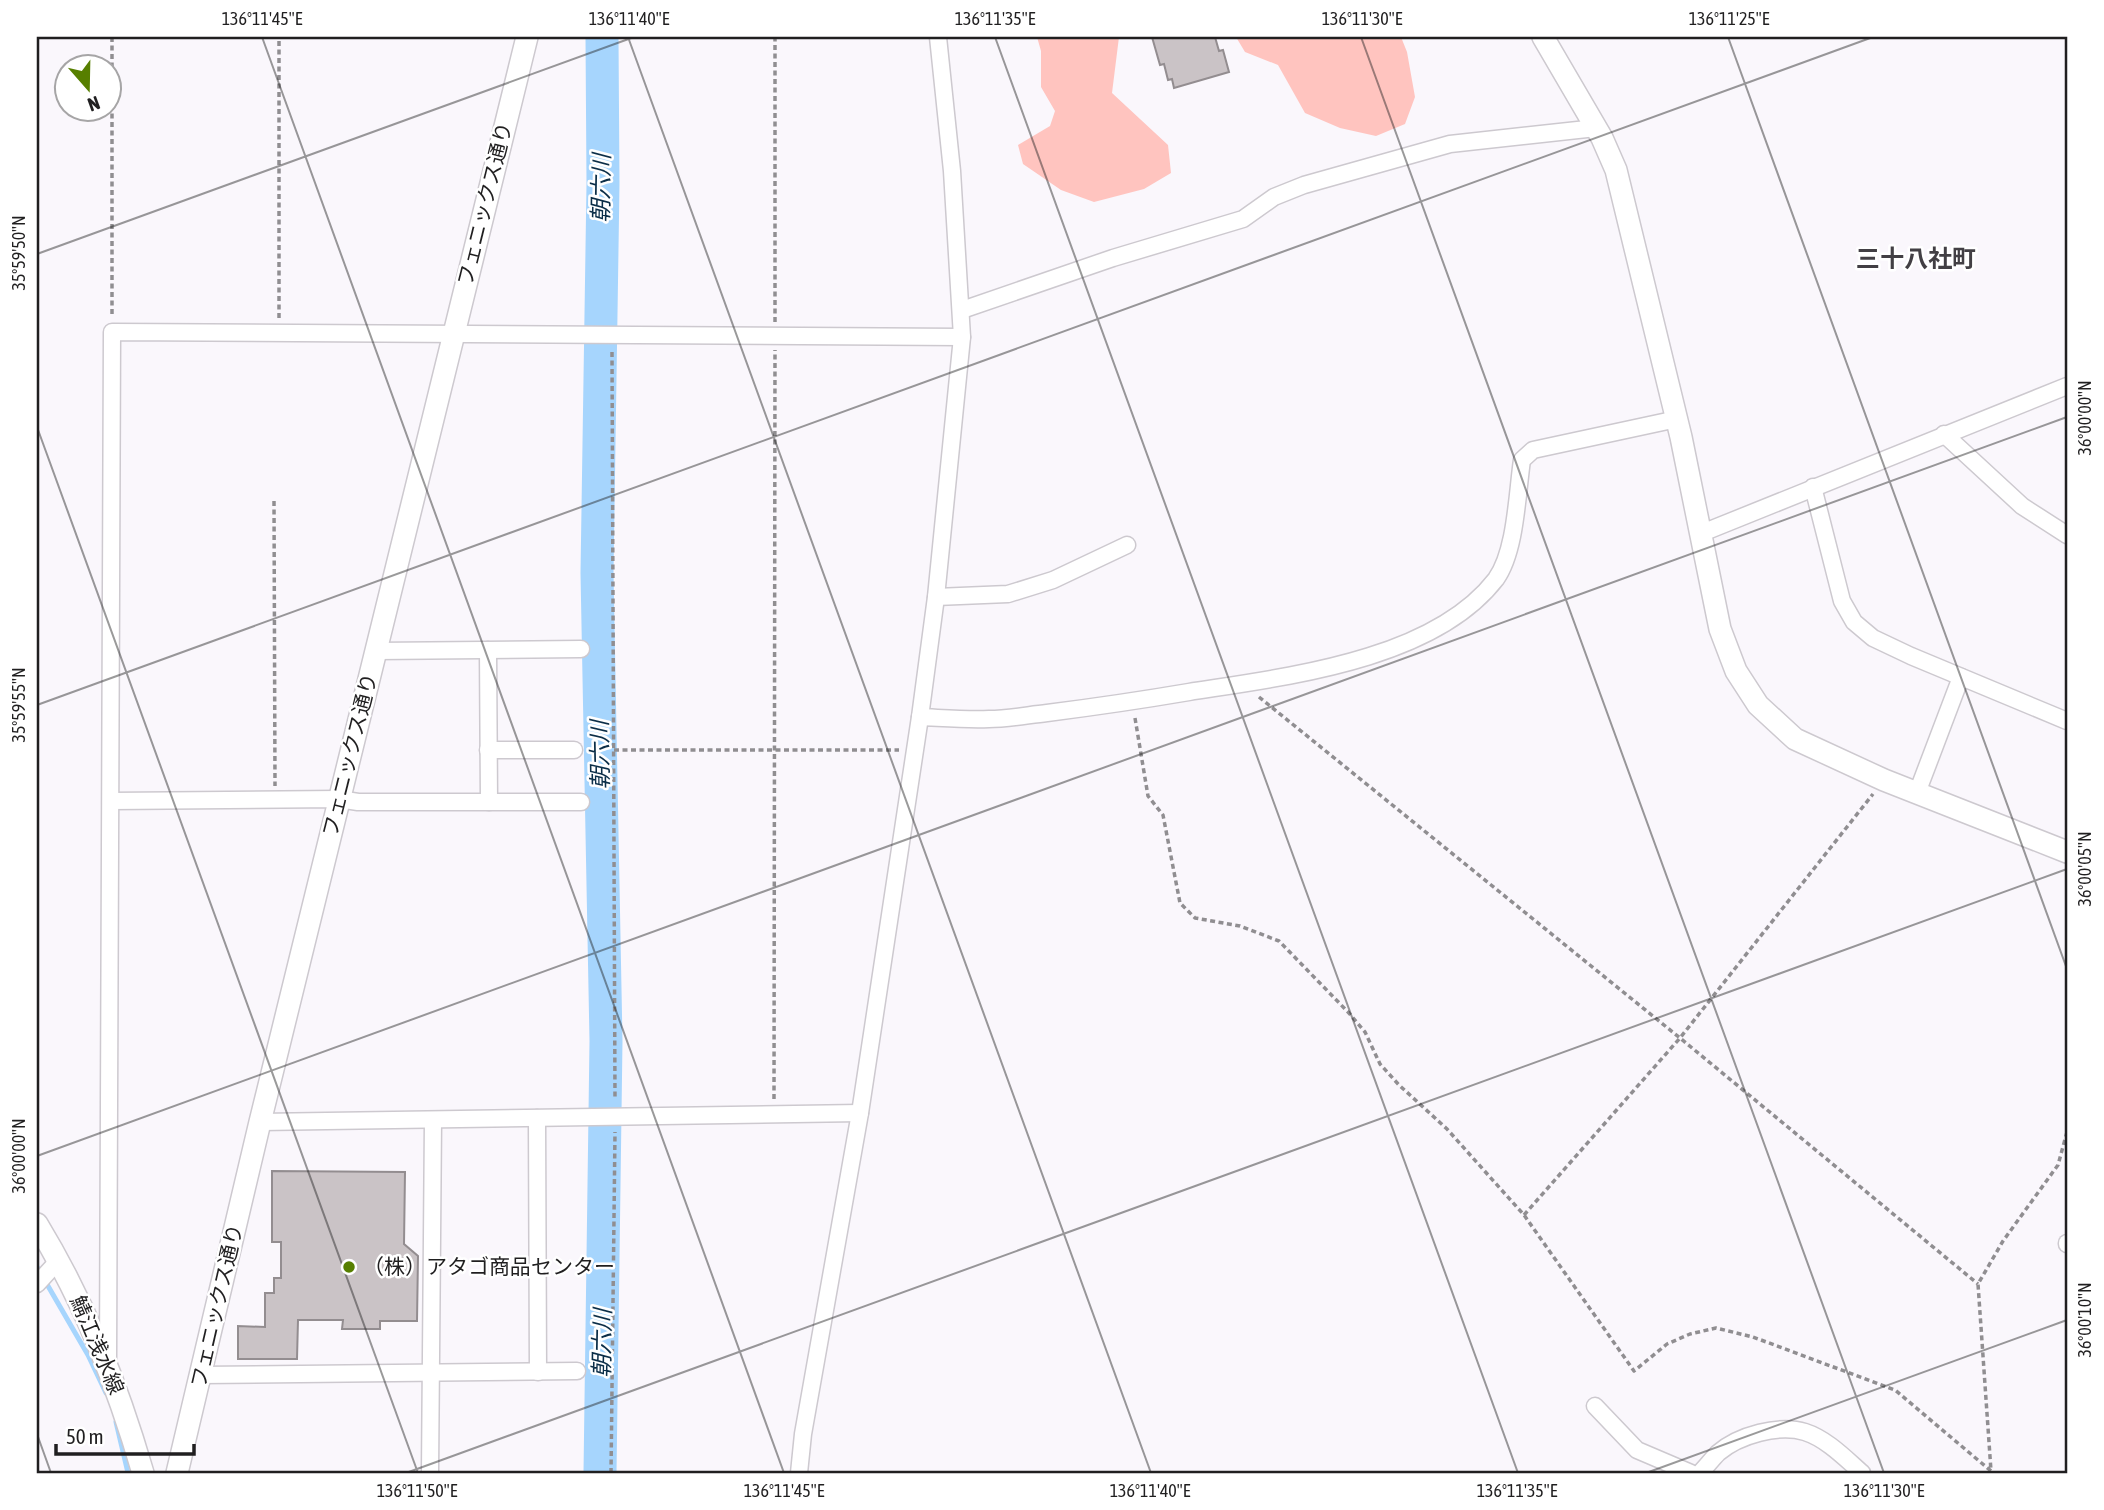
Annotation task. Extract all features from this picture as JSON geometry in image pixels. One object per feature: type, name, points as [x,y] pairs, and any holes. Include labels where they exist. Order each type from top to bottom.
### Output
[{"type":"main road","name":"フェニックス通り","points":[[177,1473],[260,1122],[527,37]]},
{"type":"main road","points":[[1542,37],[1596,128],[1616,170],[1677,419],[1720,629],[1736,671],[1758,705],[1795,739],[1884,780],[2067,852]]},
{"type":"main road","name":"鯖江浅水線","points":[[37,1224],[45,1275],[108,1366],[143,1473]]},
{"type":"street","points":[[799,1473],[860,1113],[920,717],[936,597],[962,337],[952,171],[938,37]]},
{"type":"street","points":[[961,310],[1113,258],[1243,219],[1274,197],[1304,185],[1450,144],[1596,128]]},
{"type":"street","points":[[108,1366],[112,332],[962,337]]},
{"type":"street","points":[[1702,533],[2067,386]]},
{"type":"street","points":[[920,717],[990,719],[1132,702],[1248,684],[1338,665],[1394,647],[1465,610],[1496,578],[1507,555],[1522,460],[1533,450],[1677,419]]},
{"type":"street","points":[[1944,434],[2022,506],[2067,535]]},
{"type":"street","points":[[1812,487],[1842,601],[1854,622],[1873,638],[2067,721]]},
{"type":"street","points":[[936,597],[1008,594],[1053,580],[1127,545]]},
{"type":"street","points":[[376,651],[581,649]]},
{"type":"street","points":[[488,650],[489,802]]},
{"type":"street","points":[[1917,793],[1961,677]]},
{"type":"street","points":[[488,750],[574,750]]},
{"type":"street","points":[[111,801],[340,799],[358,802],[581,802]]},
{"type":"street","points":[[260,1122],[860,1113]]},
{"type":"street","points":[[537,1118],[538,1372]]},
{"type":"street","points":[[430,1473],[433,1120]]},
{"type":"street","points":[[200,1375],[577,1371]]},
{"type":"street","points":[[1595,1406],[1637,1450],[1691,1473]]},
{"type":"street","points":[[1700,1473],[1720,1451],[1751,1435],[1782,1428],[1807,1433],[1836,1450],[1862,1473]]},
{"type":"path","points":[[112,37],[112,332]]},
{"type":"path","points":[[279,37],[279,333]]},
{"type":"path","points":[[774,1114],[775,37]]},
{"type":"path","points":[[605,336],[614,750],[607,1117],[611,1473]]},
{"type":"path","points":[[274,501],[275,800]]},
{"type":"path","points":[[1248,684],[1262,700],[1680,1038],[1978,1284]]},
{"type":"path","points":[[1132,702],[1148,796],[1163,815],[1180,903],[1195,918],[1240,926],[1279,941],[1365,1032],[1380,1064],[1389,1075],[1447,1129],[1524,1215],[1634,1371],[1667,1345],[1690,1334],[1716,1328],[1754,1337],[1895,1390],[1992,1471],[1978,1284],[2003,1241],[2058,1165],[2067,1132]]},
{"type":"path","points":[[614,750],[915,750]]},
{"type":"path","points":[[1524,1215],[1680,1038],[1884,780]]},
{"type":"shaded area","points":[[1037,37],[1119,37],[1112,93],[1168,145],[1171,173],[1144,189],[1094,202],[1061,190],[1023,164],[1018,145],[1050,126],[1055,111],[1041,87],[1041,51]]},
{"type":"shaded area","points":[[1236,37],[1401,37],[1407,52],[1415,97],[1405,124],[1376,136],[1340,128],[1305,113],[1278,65],[1245,52]]},
{"type":"building","points":[[1152,37],[1215,37],[1219,51],[1223,50],[1229,72],[1174,88],[1172,79],[1168,80],[1164,64],[1160,65]]},
{"type":"building","name":"（株）アタゴ商品センター","points":[[272,1171],[405,1172],[404,1244],[418,1256],[417,1321],[380,1321],[380,1329],[342,1329],[343,1320],[298,1320],[297,1359],[238,1359],[238,1326],[265,1327],[265,1293],[274,1293],[274,1278],[281,1278],[281,1242],[272,1242]]},
{"type":"waterway","name":"朝六川","points":[[600,1473],[606,1041],[597,573],[603,184],[602,37]]},
{"type":"waterway","points":[[37,1267],[88,1355],[106,1393]]},
{"type":"waterway","points":[[116,1422],[128,1473]]},
{"type":"place","name":"（株）アタゴ商品センター","points":[[349,1267]]},
{"type":"district","name":"三十八社町","points":[[1916,259]]}]
